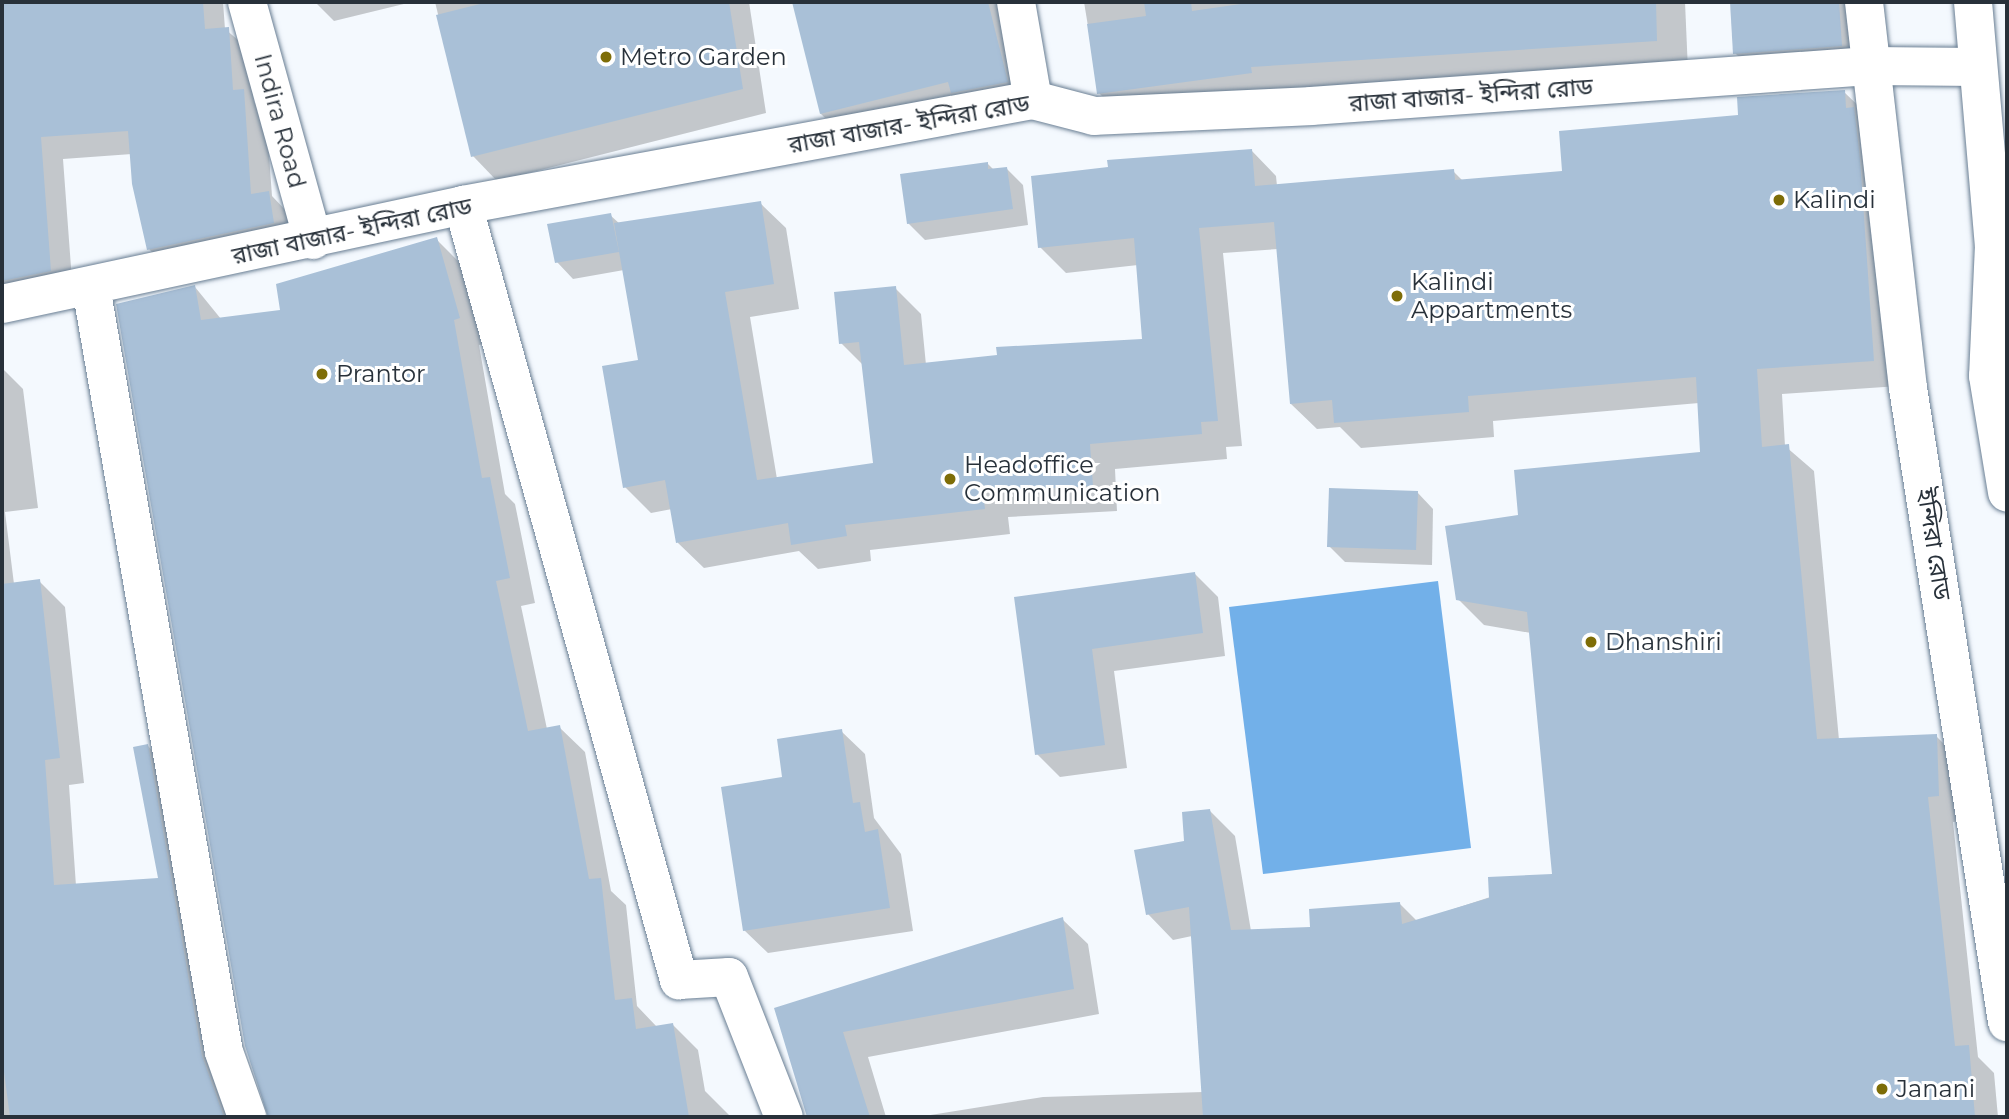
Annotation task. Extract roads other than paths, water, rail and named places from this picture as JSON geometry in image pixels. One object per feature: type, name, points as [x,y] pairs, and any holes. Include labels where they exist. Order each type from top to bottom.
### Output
[{"type":"main road","name":"Indira Road","points":[[247,2],[313,240]]},
{"type":"main road","points":[[1016,2],[1033,100]]},
{"type":"main road","points":[[1864,2],[1870,65]]},
{"type":"main road","points":[[1973,2],[1994,245],[1988,376],[2007,492]]},
{"type":"main road","name":"রাজা বাজার- ইন্দিরা রোড","points":[[2,304],[313,240],[463,205],[1033,100],[1094,116],[1311,106],[1870,65],[1977,67]]},
{"type":"main road","name":"ইন্দিরা রোড","points":[[1870,65],[1908,388],[2007,1022]]},
{"type":"main road","points":[[463,205],[679,980],[729,977],[784,1117]]},
{"type":"main road","points":[[91,287],[224,1052],[247,1117]]},
{"type":"water","points":[[1438,581],[1471,848],[1263,874],[1229,607]]},
{"type":"place","name":"Metro Garden","points":[[606,57]]},
{"type":"place","name":"Kalindi","points":[[1779,200]]},
{"type":"place","name":"Kalindi Appartments","points":[[1397,296]]},
{"type":"place","name":"Prantor","points":[[322,374]]},
{"type":"place","name":"Headoffice Communication","points":[[950,479]]},
{"type":"place","name":"Dhanshiri","points":[[1591,642]]},
{"type":"place","name":"Janani","points":[[1882,1089]]}]
